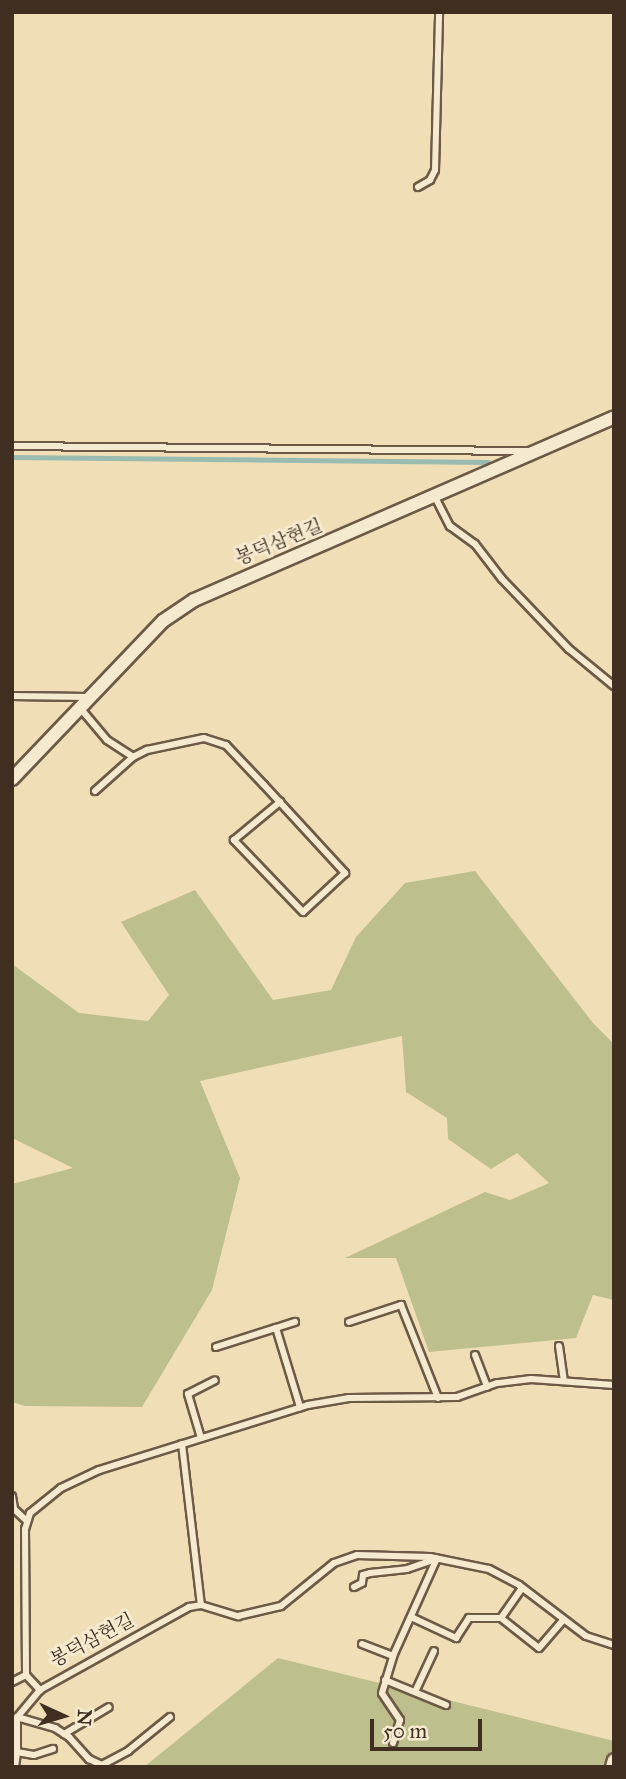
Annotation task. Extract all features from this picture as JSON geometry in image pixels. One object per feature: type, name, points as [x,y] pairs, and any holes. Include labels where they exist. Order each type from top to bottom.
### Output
[{"type":"street","name":"봉덕삼현길","points":[[12,779],[163,621],[194,600],[614,417]]},
{"type":"street","points":[[612,1767],[614,1760]]},
{"type":"lane","points":[[418,187],[430,180],[435,170],[439,12]]},
{"type":"lane","points":[[12,446],[536,452]]},
{"type":"lane","points":[[435,497],[450,526],[475,544],[502,579],[569,649],[614,686]]},
{"type":"lane","points":[[12,696],[93,697]]},
{"type":"lane","points":[[81,709],[107,740],[132,757]]},
{"type":"lane","points":[[95,792],[132,757],[147,750],[204,738],[226,745],[279,802],[345,873],[303,912],[234,840],[279,802]]},
{"type":"lane","points":[[349,1322],[401,1305],[438,1398]]},
{"type":"lane","points":[[216,1347],[295,1322]]},
{"type":"lane","points":[[276,1328],[300,1407]]},
{"type":"lane","points":[[559,1346],[564,1381]]},
{"type":"lane","points":[[475,1355],[486,1387]]},
{"type":"lane","points":[[12,1496],[14,1509],[26,1520],[30,1513],[61,1488],[86,1476],[300,1407],[349,1398],[457,1397],[486,1387],[531,1379],[614,1385]]},
{"type":"lane","points":[[201,1438],[188,1394],[215,1380]]},
{"type":"lane","points":[[181,1444],[201,1605],[238,1616],[265,1612],[292,1600],[326,1569],[348,1556],[437,1558],[489,1569],[522,1588],[586,1636],[614,1645]]},
{"type":"lane","name":"봉덕삼현길","points":[[26,1520],[26,1675],[40,1690],[189,1607],[201,1605]]},
{"type":"lane","points":[[354,1587],[362,1583],[363,1575],[407,1569],[437,1558]]},
{"type":"lane","points":[[393,1743],[400,1720],[383,1699],[385,1680],[437,1558]]},
{"type":"lane","points":[[501,1618],[522,1588]]},
{"type":"lane","points":[[411,1617],[456,1638],[469,1618],[501,1618],[539,1648],[563,1620]]},
{"type":"lane","points":[[362,1644],[393,1656]]},
{"type":"lane","points":[[415,1692],[434,1651]]},
{"type":"lane","points":[[12,1682],[26,1675]]},
{"type":"lane","points":[[385,1680],[446,1705]]},
{"type":"lane","points":[[15,1767],[17,1717],[40,1690]]},
{"type":"lane","points":[[64,1734],[109,1707]]},
{"type":"lane","points":[[17,1717],[43,1723],[64,1734],[89,1759],[102,1765],[128,1751],[170,1717]]},
{"type":"lane","points":[[17,1752],[34,1755],[53,1749]]},
{"type":"green space","points":[[475,871],[593,1023],[614,1044],[614,1300],[593,1295],[576,1338],[429,1352],[396,1258],[345,1258],[485,1192],[510,1200],[549,1183],[517,1153],[491,1169],[448,1139],[447,1118],[406,1092],[402,1036],[200,1081],[240,1178],[212,1290],[142,1407],[25,1406],[12,1402],[12,1184],[73,1168],[12,1138],[12,964],[79,1013],[148,1021],[169,995],[121,922],[195,890],[273,1000],[331,990],[356,937],[405,883]]},
{"type":"green space","points":[[278,1658],[614,1741],[614,1767],[144,1767]]},
{"type":"waterway","points":[[12,457],[488,462]]}]
